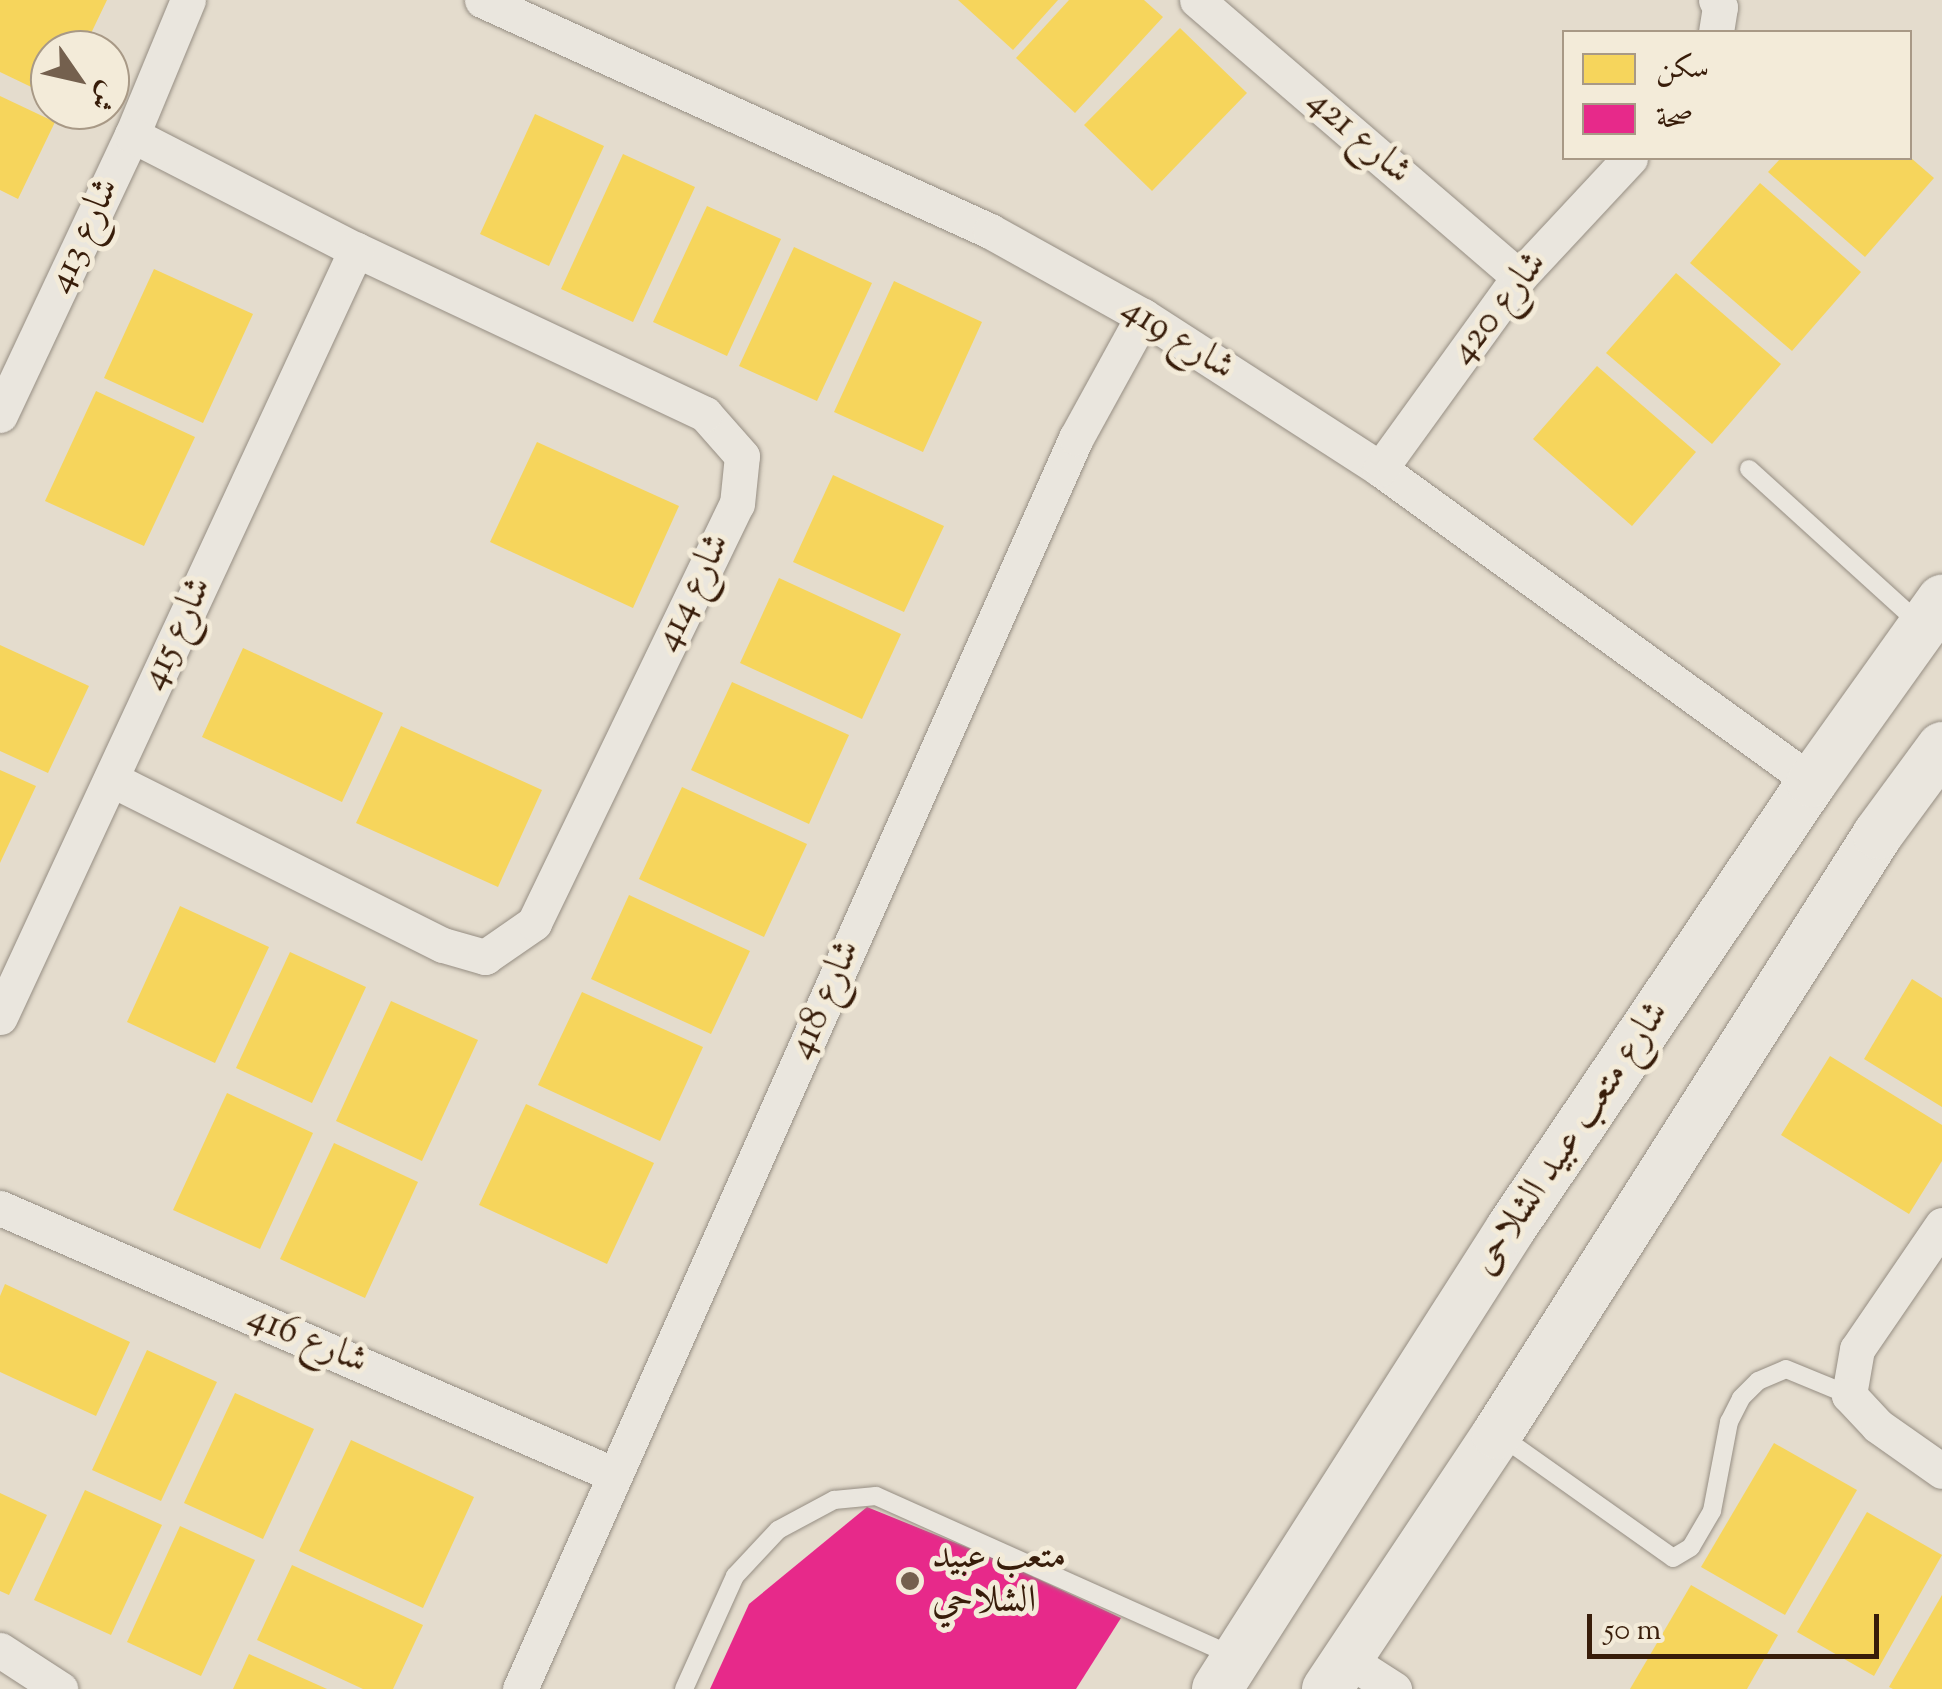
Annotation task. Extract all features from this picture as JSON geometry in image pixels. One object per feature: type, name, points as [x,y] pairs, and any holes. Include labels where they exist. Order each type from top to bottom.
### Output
[{"type":"street","name":"شارع 413","points":[[0,415],[132,136],[188,0]]},
{"type":"street","name":"شارع 419","points":[[482,0],[990,232],[1143,316],[1380,469],[1812,782]]},
{"type":"street","name":"شارع 421","points":[[1197,0],[1519,277]]},
{"type":"street","points":[[1716,0],[1720,7],[1716,30]]},
{"type":"street","name":"شارع 414","points":[[111,779],[443,945],[486,956],[534,923],[737,504],[742,456],[706,414],[356,250],[132,136]]},
{"type":"street","name":"شارع 420","points":[[1380,469],[1519,277],[1628,160]]},
{"type":"street","name":"شارع 415","points":[[0,1017],[356,250]]},
{"type":"street","name":"شارع 418","points":[[520,1689],[1076,438],[1143,316]]},
{"type":"street","name":"شارع متعب عبيد الشلاحى","points":[[1227,1673],[1511,1228],[1931,612]]},
{"type":"street","points":[[1394,1689],[1337,1674],[1497,1434],[1878,834],[1942,747]]},
{"type":"street","name":"شارع 416","points":[[0,1208],[615,1475]]},
{"type":"street","points":[[1942,1225],[1857,1349],[1849,1395],[1878,1426],[1942,1471]]},
{"type":"street","points":[[0,1650],[60,1689]]},
{"type":"lane","points":[[1750,469],[1931,612]]},
{"type":"lane","points":[[1497,1434],[1673,1558],[1691,1547],[1712,1512],[1729,1422],[1740,1398],[1758,1381],[1786,1369],[1849,1395]]},
{"type":"lane","points":[[684,1689],[736,1576],[778,1530],[834,1500],[876,1496],[1227,1673]]},
{"type":"building: سكن","points":[[0,0],[107,0],[93,30],[30,30],[30,86],[0,72]]},
{"type":"building: سكن","points":[[958,0],[1058,0],[1013,50]]},
{"type":"building: سكن","points":[[1069,0],[1144,0],[1163,17],[1075,113],[1016,58]]},
{"type":"building: سكن","points":[[1180,28],[1247,93],[1152,191],[1084,125]]},
{"type":"building: سكن","points":[[0,96],[30,110],[30,130],[51,130],[18,199],[0,190]]},
{"type":"building: سكن","points":[[535,114],[604,146],[549,266],[480,234]]},
{"type":"building: سكن","points":[[623,154],[695,187],[633,322],[561,289]]},
{"type":"building: سكن","points":[[1912,159],[1934,178],[1865,257],[1768,172],[1779,160]]},
{"type":"building: سكن","points":[[1760,183],[1861,272],[1792,351],[1690,263]]},
{"type":"building: سكن","points":[[707,206],[781,239],[727,356],[653,322]]},
{"type":"building: سكن","points":[[794,247],[872,283],[817,401],[739,366]]},
{"type":"building: سكن","points":[[154,269],[253,314],[203,423],[104,378]]},
{"type":"building: سكن","points":[[1676,273],[1781,364],[1712,444],[1606,353]]},
{"type":"building: سكن","points":[[894,281],[982,322],[923,452],[834,412]]},
{"type":"building: سكن","points":[[1597,366],[1696,452],[1632,526],[1533,439]]},
{"type":"building: سكن","points":[[96,391],[195,437],[144,546],[45,501]]},
{"type":"building: سكن","points":[[537,442],[679,506],[633,608],[490,542]]},
{"type":"building: سكن","points":[[833,475],[944,526],[904,612],[793,562]]},
{"type":"building: سكن","points":[[779,578],[901,634],[862,719],[740,663]]},
{"type":"building: سكن","points":[[0,645],[89,686],[48,773],[0,751]]},
{"type":"building: سكن","points":[[243,648],[383,713],[342,802],[202,737]]},
{"type":"building: سكن","points":[[732,682],[849,735],[809,824],[691,770]]},
{"type":"building: سكن","points":[[401,726],[542,790],[498,887],[356,823]]},
{"type":"building: سكن","points":[[0,770],[36,786],[0,863]]},
{"type":"building: سكن","points":[[682,787],[807,844],[764,937],[639,879]]},
{"type":"building: سكن","points":[[629,895],[750,951],[711,1034],[591,979]]},
{"type":"building: سكن","points":[[180,906],[269,947],[215,1063],[127,1022]]},
{"type":"building: سكن","points":[[290,952],[366,987],[312,1103],[236,1068]]},
{"type":"building: سكن","points":[[1912,979],[1942,998],[1942,1107],[1864,1059]]},
{"type":"building: سكن","points":[[582,992],[703,1047],[660,1141],[538,1085]]},
{"type":"building: سكن","points":[[391,1001],[478,1040],[422,1161],[336,1121]]},
{"type":"building: سكن","points":[[1830,1056],[1942,1125],[1942,1161],[1909,1214],[1781,1135]]},
{"type":"building: سكن","points":[[227,1093],[313,1133],[260,1249],[173,1210]]},
{"type":"building: سكن","points":[[526,1104],[654,1163],[607,1264],[479,1205]]},
{"type":"building: سكن","points":[[334,1143],[418,1182],[365,1298],[280,1259]]},
{"type":"building: سكن","points":[[5,1284],[130,1342],[96,1416],[0,1372],[0,1296]]},
{"type":"building: سكن","points":[[147,1350],[217,1382],[161,1501],[92,1470]]},
{"type":"building: سكن","points":[[235,1393],[314,1429],[263,1539],[184,1503]]},
{"type":"building: سكن","points":[[351,1440],[474,1497],[423,1608],[299,1551]]},
{"type":"building: سكن","points":[[1774,1443],[1857,1490],[1785,1615],[1701,1567]]},
{"type":"building: سكن","points":[[85,1490],[162,1525],[111,1635],[34,1600]]},
{"type":"building: سكن","points":[[0,1493],[47,1515],[9,1595],[0,1591]]},
{"type":"building: سكن","points":[[1867,1512],[1942,1555],[1874,1676],[1797,1632]]},
{"type":"building: سكن","points":[[180,1526],[255,1560],[201,1676],[127,1642]]},
{"type":"building: سكن","points":[[292,1565],[423,1625],[393,1689],[363,1689],[257,1640]]},
{"type":"building: سكن","points":[[1691,1585],[1778,1635],[1747,1689],[1630,1689]]},
{"type":"building: سكن","points":[[1942,1595],[1942,1689],[1889,1687]]},
{"type":"building: سكن","points":[[249,1654],[327,1689],[233,1689]]},
{"type":"building: صحة","name":"متعب عبيد الشلاحي","points":[[867,1507],[993,1558],[1121,1618],[1076,1689],[710,1689],[749,1604]]},
{"type":"place","name":"متعب عبيد الشلاحي","points":[[910,1581]]}]
